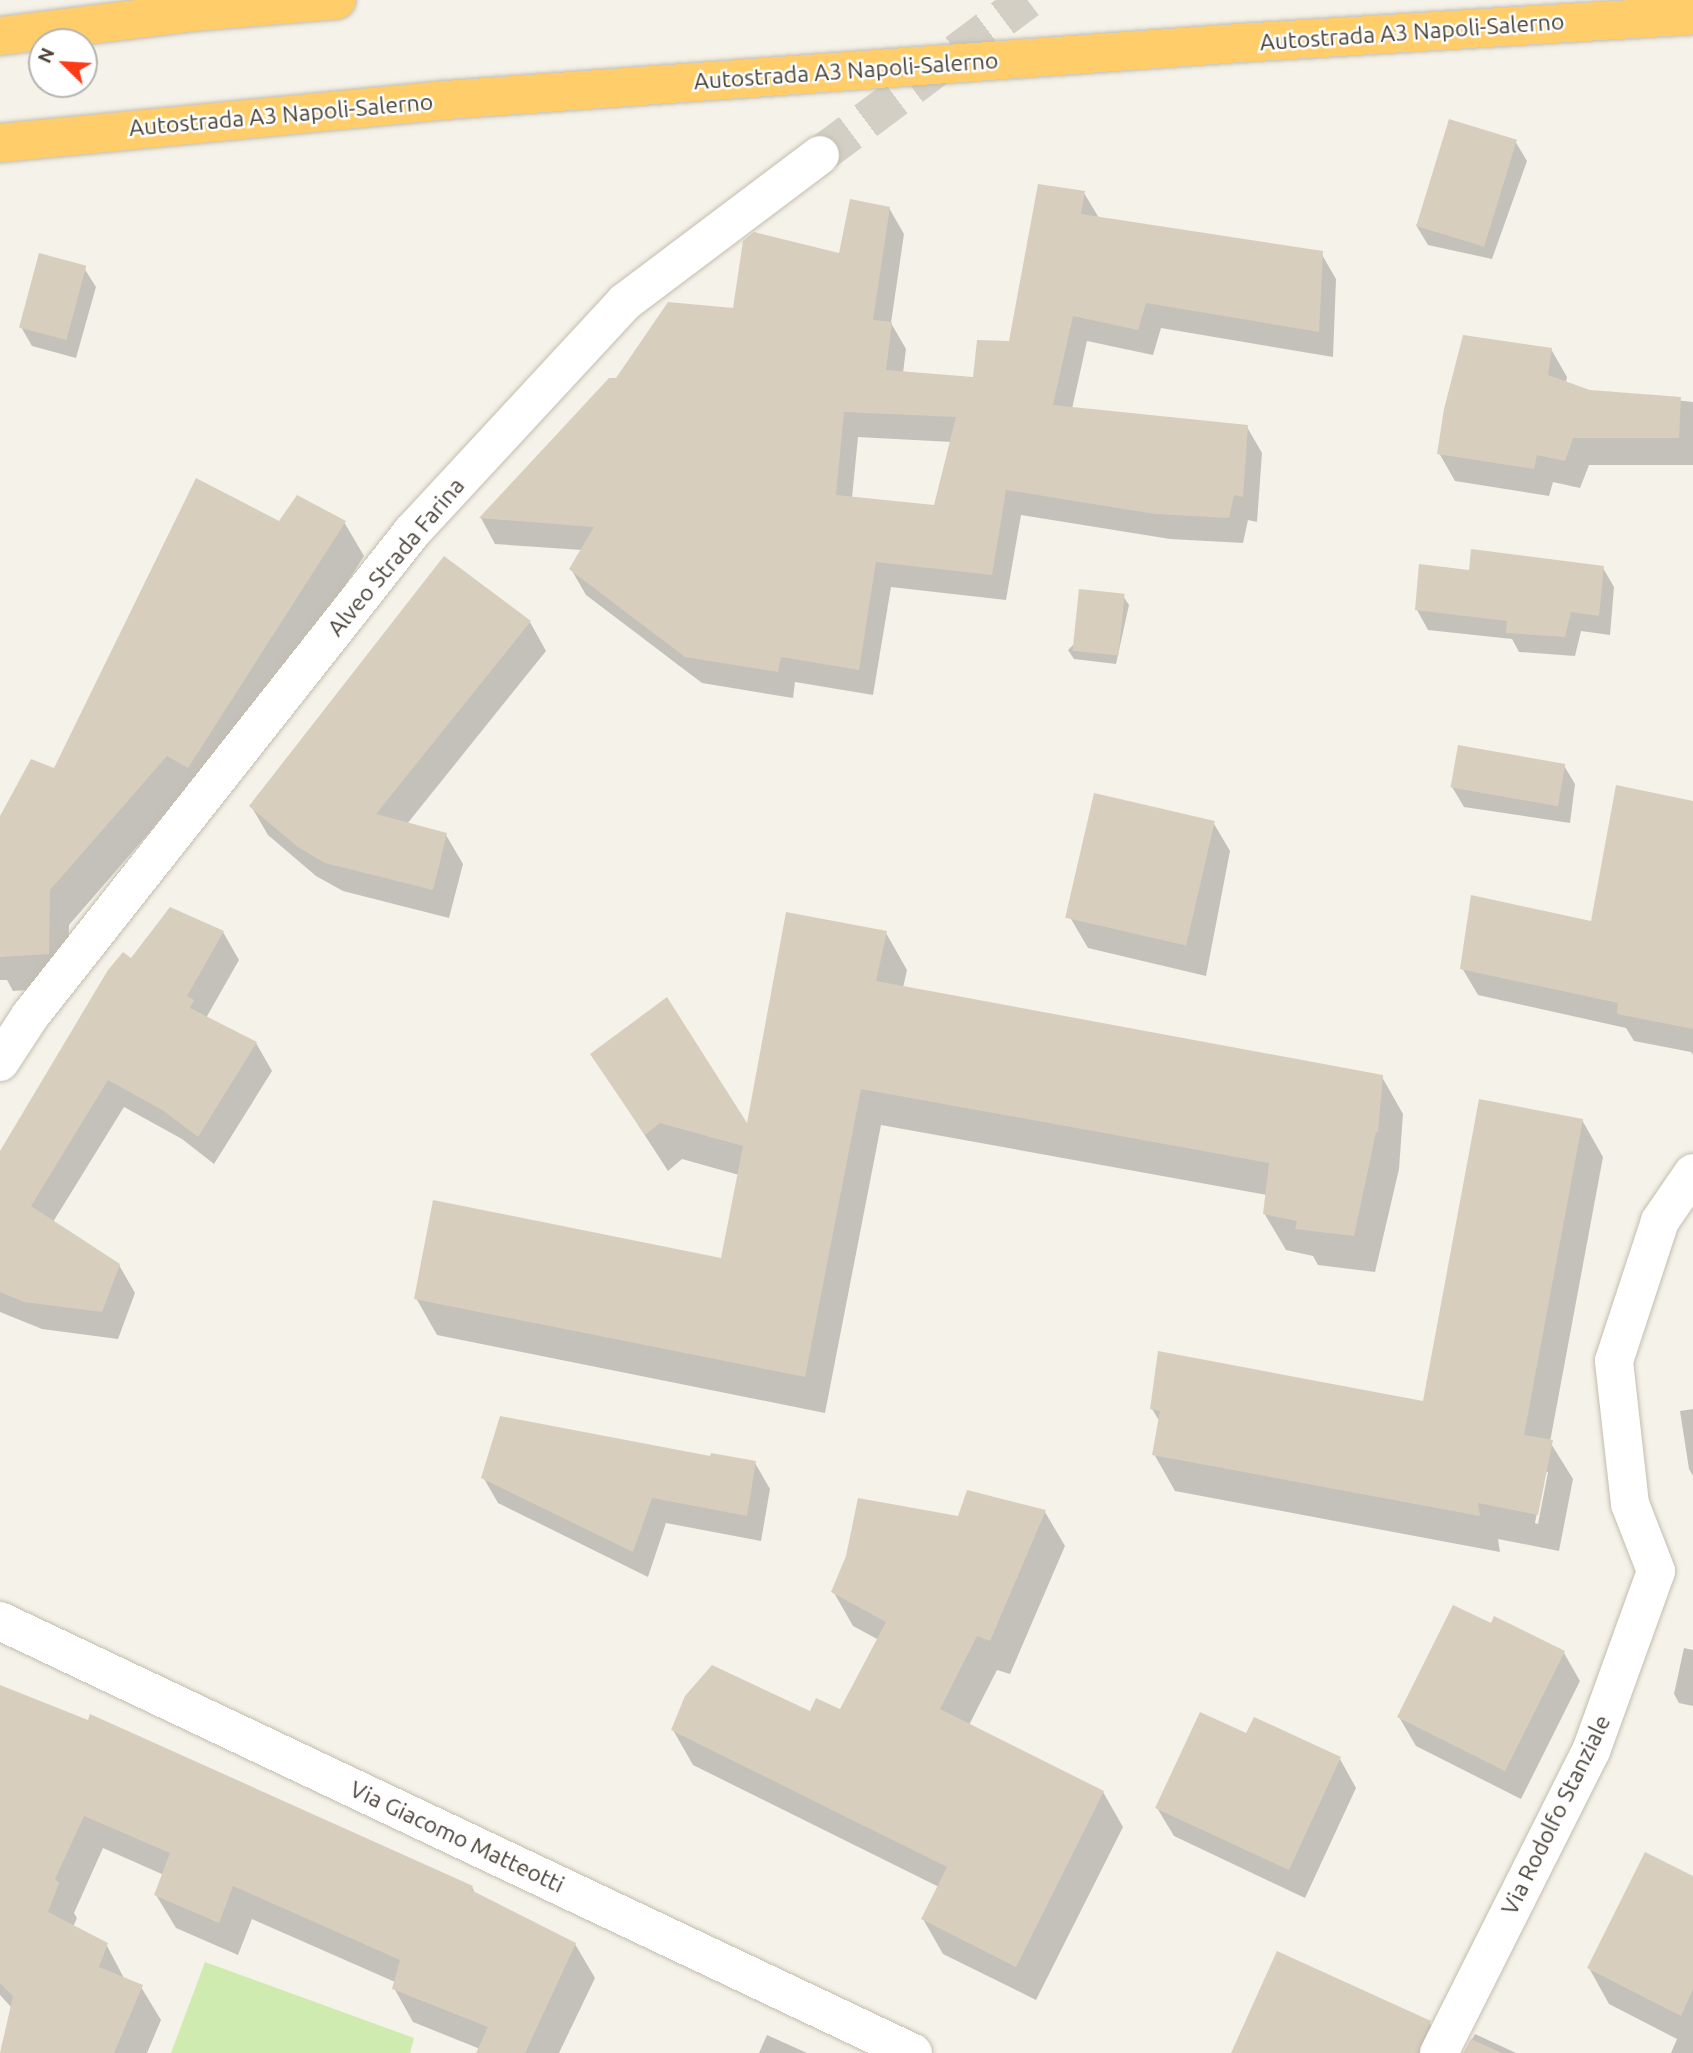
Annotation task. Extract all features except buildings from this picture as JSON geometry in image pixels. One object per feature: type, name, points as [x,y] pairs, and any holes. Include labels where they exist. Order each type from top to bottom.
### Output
[{"type":"highway","points":[[0,36],[193,12],[337,0]]},
{"type":"highway","name":"Autostrada A3 Napoli-Salerno","points":[[0,143],[446,100],[1240,43],[1693,15]]},
{"type":"street","name":"Alveo Strada Farina","points":[[0,1062],[15,1015],[412,531],[625,302],[820,155]]},
{"type":"street","name":"Via Rodolfo Stanziale","points":[[1438,2053],[1591,1751],[1656,1571],[1630,1504],[1614,1361],[1660,1221],[1693,1173]]},
{"type":"street","name":"Via Giacomo Matteotti","points":[[0,1621],[913,2053]]},
{"type":"green space","points":[[205,1962],[414,2038],[410,2053],[171,2053]]},
{"type":"tunnel","points":[[820,155],[1027,0]]}]
